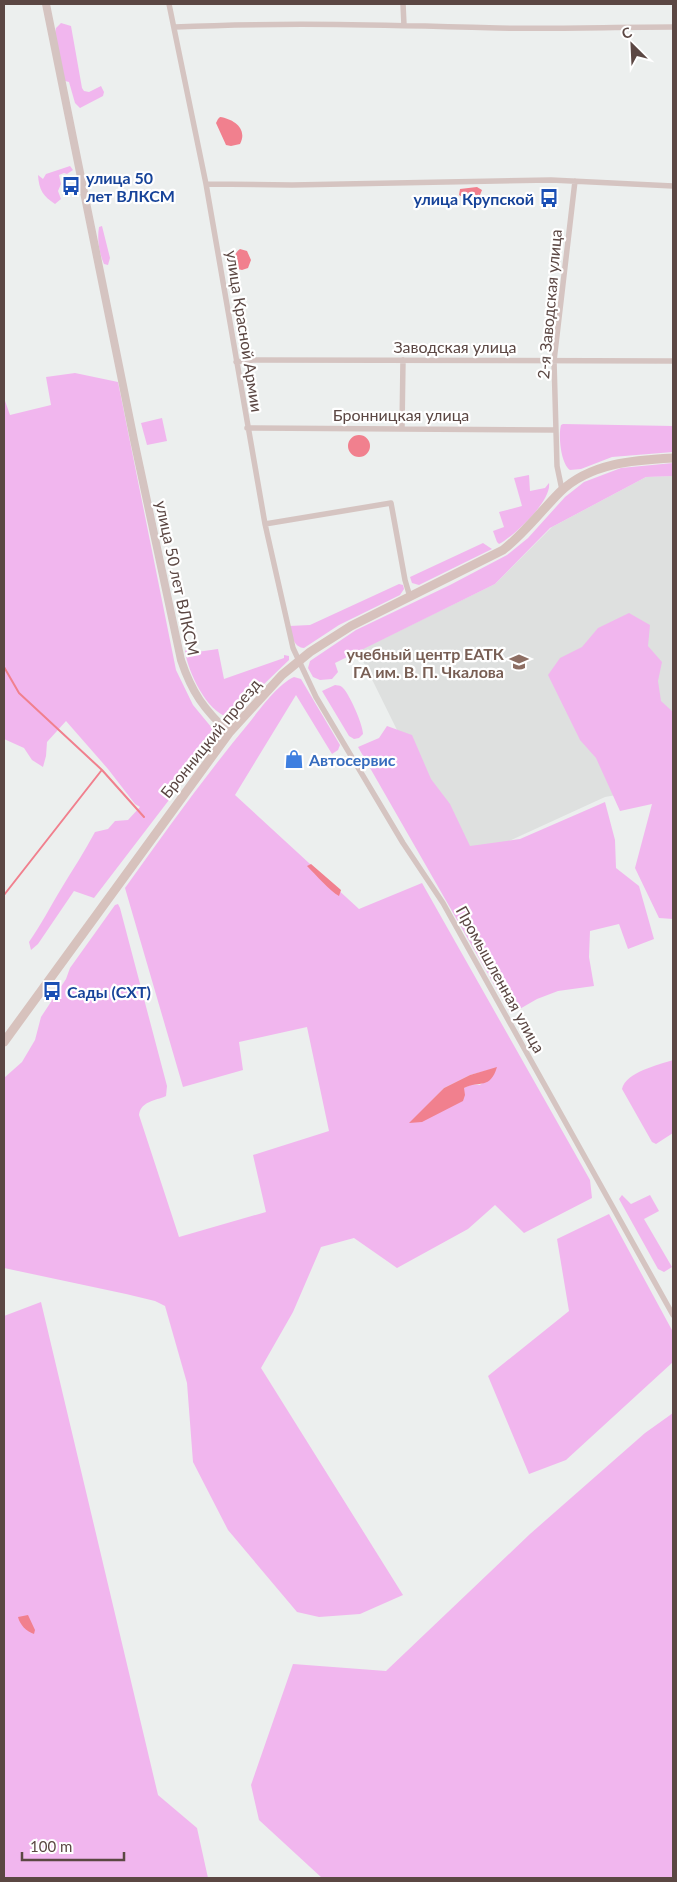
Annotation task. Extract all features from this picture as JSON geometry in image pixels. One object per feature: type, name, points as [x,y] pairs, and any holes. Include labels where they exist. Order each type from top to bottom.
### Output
[{"type":"main road","points":[[562,490],[584,476],[614,464],[636,460],[673,458]]},
{"type":"main road","name":"Бронницкий проезд","points":[[4,1042],[229,733],[265,692],[299,661],[337,634],[503,550],[524,532],[562,490]]},
{"type":"street","name":"улица 50 лет ВЛКСМ","points":[[46,4],[181,660],[200,702],[229,733]]},
{"type":"street","name":"улица Красной Армии","points":[[169,4],[206,184],[264,524],[289,634],[299,661]]},
{"type":"street","points":[[403,4],[404,25]]},
{"type":"street","points":[[175,27],[210,25],[404,25],[501,28],[673,27]]},
{"type":"street","points":[[206,184],[292,186],[575,181],[673,186]]},
{"type":"street","name":"2-я Заводская улица","points":[[562,490],[557,466],[554,361],[575,181]]},
{"type":"street","name":"Заводская улица","points":[[236,362],[253,360],[673,361]]},
{"type":"street","points":[[402,428],[403,360]]},
{"type":"street","name":"Бронницкая улица","points":[[247,428],[555,430]]},
{"type":"street","points":[[264,524],[391,503],[405,580],[410,597]]},
{"type":"street","name":"Промышленная улица","points":[[299,661],[320,704],[403,843],[448,912],[673,1315]]},
{"type":"shaded area","points":[[61,23],[71,26],[82,88],[84,91],[89,92],[101,86],[104,92],[103,96],[80,108],[75,103],[69,82],[65,81],[55,33],[56,28]]},
{"type":"shaded area","points":[[220,117],[235,122],[241,129],[242,139],[240,144],[226,145],[216,123]]},
{"type":"shaded area","points":[[70,166],[73,170],[67,174],[59,175],[61,184],[58,191],[61,199],[55,204],[42,192],[38,175],[43,179],[46,174]]},
{"type":"shaded area","points":[[477,187],[482,190],[480,195],[464,198],[459,195],[460,189]]},
{"type":"shaded area","points":[[102,226],[110,258],[108,265],[104,264],[99,246],[99,227]]},
{"type":"shaded area","points":[[240,249],[247,251],[251,260],[248,268],[242,270],[238,269],[235,264],[236,253]]},
{"type":"shaded area","points":[[75,373],[118,382],[176,670],[193,705],[212,728],[214,737],[208,749],[94,898],[74,891],[38,944],[31,950],[29,942],[95,832],[108,829],[115,821],[128,820],[140,807],[135,804],[108,769],[66,721],[47,742],[43,767],[32,760],[24,748],[4,739],[4,398],[10,415],[51,405],[46,377]]},
{"type":"shaded area","points":[[162,418],[167,441],[147,445],[141,423]]},
{"type":"shaded area","points":[[563,424],[673,426],[673,452],[612,457],[581,469],[570,470],[564,462],[561,449],[560,430]]},
{"type":"shaded area","points":[[359,435],[367,438],[370,446],[367,454],[359,457],[351,454],[348,446],[351,438]]},
{"type":"shaded area","points":[[673,463],[673,476],[646,477],[550,528],[495,584],[335,663],[338,672],[332,679],[320,680],[313,677],[308,668],[310,661],[356,630],[450,585],[507,555],[528,538],[565,497],[584,482],[621,468]]},
{"type":"shaded area","points":[[529,475],[530,491],[545,488],[549,483],[545,499],[514,534],[499,544],[493,531],[504,527],[499,512],[522,506],[514,478]]},
{"type":"shaded area","name":"учебный центр ЕАТК ГА им. В. П. Чкалова","points":[[673,476],[673,785],[605,797],[459,864],[435,807],[358,651],[495,584],[552,527],[646,477]]},
{"type":"shaded area","points":[[483,543],[492,549],[419,585],[412,583],[410,577]]},
{"type":"shaded area","points":[[399,584],[403,585],[404,589],[400,595],[339,625],[304,648],[297,645],[294,640],[289,626],[310,625]]},
{"type":"shaded area","points":[[629,613],[650,625],[648,646],[662,662],[658,681],[661,701],[673,712],[673,919],[659,918],[635,868],[652,804],[620,811],[596,758],[580,740],[548,675],[560,658],[582,647],[598,628]]},
{"type":"shaded area","points":[[188,648],[190,653],[218,649],[224,679],[284,658],[284,655],[289,656],[289,660],[238,712],[228,717],[220,714],[213,708],[194,680],[185,651]]},
{"type":"shaded area","points":[[294,677],[301,679],[340,745],[338,750],[332,754],[296,695],[235,795],[359,909],[422,883],[590,1180],[592,1198],[524,1233],[495,1205],[468,1229],[397,1268],[354,1238],[321,1247],[293,1312],[261,1368],[403,1595],[360,1614],[319,1617],[297,1612],[228,1530],[193,1462],[187,1383],[165,1306],[155,1301],[126,1294],[4,1268],[4,1078],[22,1062],[35,1040],[41,1017],[66,979],[70,968],[115,905],[118,904],[120,908],[167,1086],[166,1096],[146,1104],[140,1110],[139,1115],[179,1237],[266,1212],[253,1155],[329,1131],[307,1027],[239,1042],[243,1070],[183,1087],[125,888],[217,763],[270,697],[288,680]],"holes":[[[496,1068],[480,1085],[472,1084],[464,1088],[410,1123],[444,1088],[470,1075]]]},
{"type":"shaded area","points":[[335,685],[343,688],[356,710],[363,734],[359,738],[354,739],[349,736],[322,691]]},
{"type":"shaded area","points":[[387,726],[412,735],[431,779],[450,804],[470,846],[520,839],[605,802],[615,840],[616,868],[639,886],[654,939],[628,949],[619,924],[590,931],[589,957],[594,986],[558,991],[537,999],[511,1014],[358,747],[379,738]]},
{"type":"shaded area","points":[[311,864],[341,890],[339,896],[327,887],[307,866]]},
{"type":"shaded area","points":[[673,1060],[673,1133],[656,1144],[652,1142],[622,1089],[625,1083],[636,1074]]},
{"type":"shaded area","points":[[497,1067],[488,1082],[464,1088],[465,1095],[463,1101],[422,1122],[409,1123],[444,1088],[470,1075]]},
{"type":"shaded area","points":[[622,1195],[631,1204],[650,1195],[659,1211],[644,1219],[672,1267],[664,1272],[658,1269],[619,1199]]},
{"type":"shaded area","points":[[609,1214],[673,1332],[673,1362],[566,1460],[529,1474],[488,1376],[569,1311],[557,1239]]},
{"type":"shaded area","points":[[41,1302],[158,1795],[197,1828],[208,1878],[4,1878],[4,1316]]},
{"type":"shaded area","points":[[673,1413],[673,1878],[322,1878],[259,1820],[251,1785],[293,1664],[386,1671],[530,1534],[645,1433]]},
{"type":"shaded area","points":[[28,1615],[35,1630],[34,1634],[20,1623],[18,1617]]},
{"type":"waterway","points":[[4,667],[19,693],[102,770],[144,817]]},
{"type":"waterway","points":[[4,895],[101,771]]},
{"type":"place","name":"улица 50 лет ВЛКСМ","points":[[71,186]]},
{"type":"place","name":"улица Крупской","points":[[549,198]]},
{"type":"place","name":"учебный центр ЕАТК ГА им. В. П. Чкалова","points":[[519,662]]},
{"type":"place","name":"Автосервис","points":[[294,759]]},
{"type":"place","name":"Сады (СХТ)","points":[[52,991]]}]
